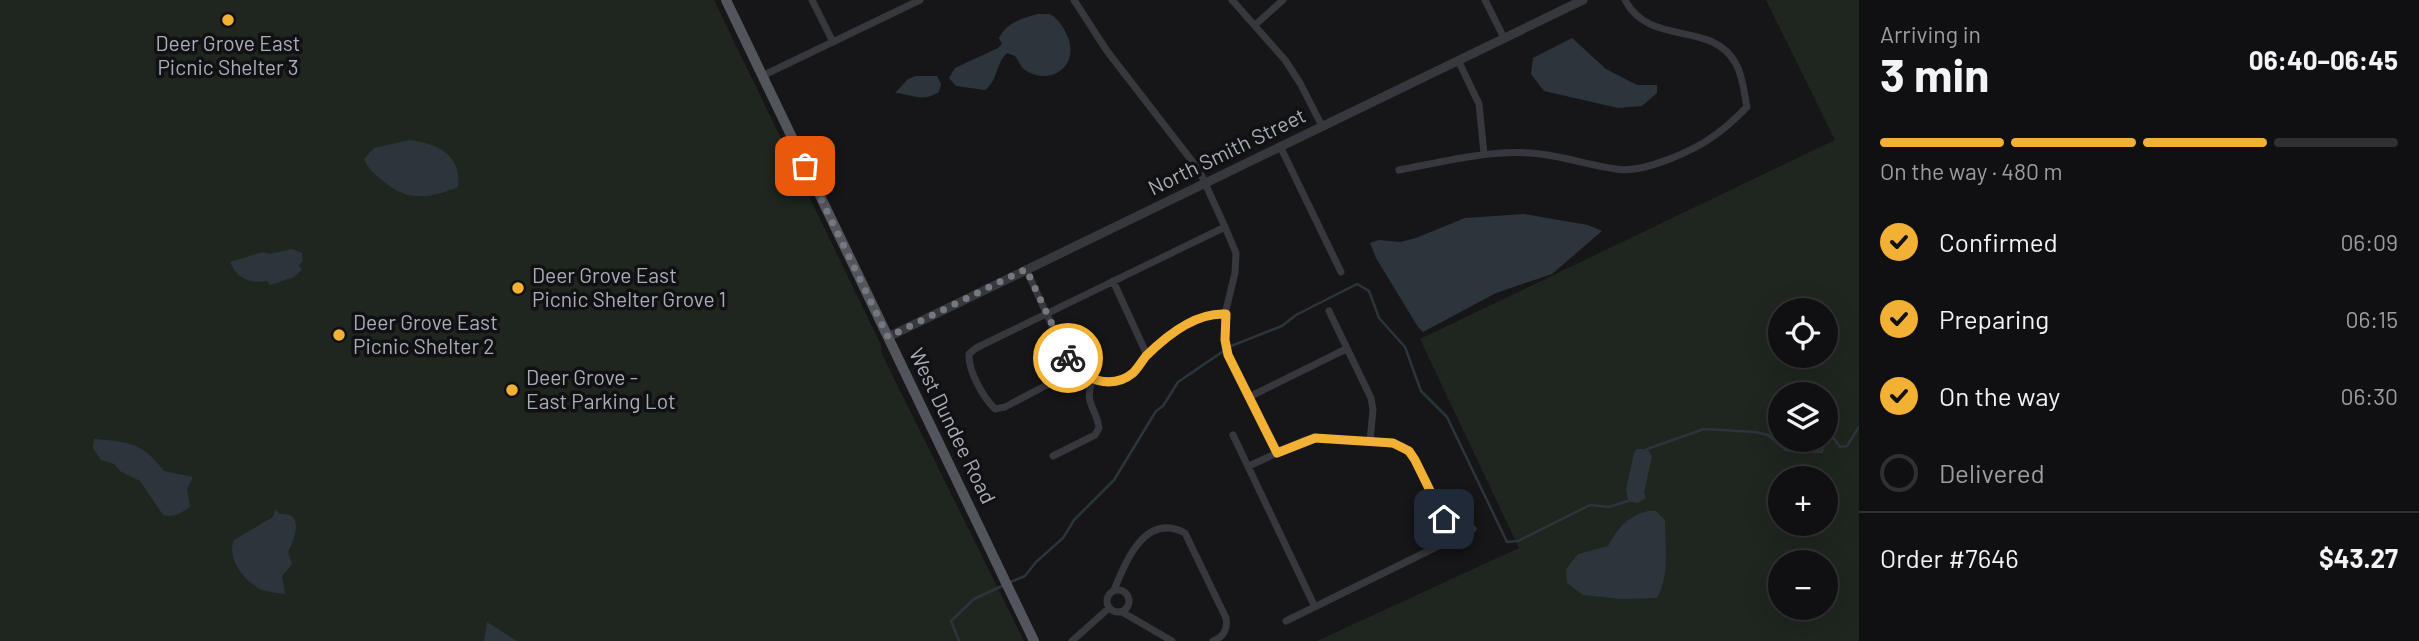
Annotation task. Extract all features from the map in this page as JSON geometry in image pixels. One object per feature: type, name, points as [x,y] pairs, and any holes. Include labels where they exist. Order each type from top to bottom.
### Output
[{"type":"main road","name":"West Dundee Road","points":[[726,0],[1034,641]]},
{"type":"street","points":[[812,0],[833,42]]},
{"type":"street","points":[[762,76],[920,0]]},
{"type":"street","points":[[1074,0],[1107,51],[1199,170],[1225,227],[1236,253],[1226,314],[1225,340],[1228,355],[1277,453]]},
{"type":"street","points":[[1232,0],[1285,60],[1322,126]]},
{"type":"street","points":[[1255,25],[1283,0]]},
{"type":"street","points":[[1485,0],[1504,38]]},
{"type":"street","name":"North Smith Street","points":[[888,337],[1583,0]]},
{"type":"street","points":[[1399,170],[1484,154],[1531,153],[1615,169],[1644,168],[1661,163],[1712,138],[1747,107],[1736,64],[1723,48],[1708,39],[1654,28],[1635,14],[1625,0]]},
{"type":"street","points":[[1458,60],[1479,104],[1484,154]]},
{"type":"street","points":[[1280,146],[1341,272]]},
{"type":"street","points":[[1075,370],[1005,407],[995,409],[988,402],[969,363],[969,354],[1048,312],[1225,227]]},
{"type":"street","points":[[1026,269],[1066,356],[1075,370],[1092,381],[1112,381],[1131,374],[1147,355],[1195,320],[1213,313],[1226,314]]},
{"type":"street","points":[[1113,281],[1147,355]]},
{"type":"street","points":[[1329,311],[1371,398],[1373,410],[1370,441]]},
{"type":"street","points":[[1249,397],[1346,349]]},
{"type":"street","points":[[1053,456],[1095,435],[1100,428],[1088,394],[1092,381]]},
{"type":"street","points":[[1233,435],[1315,607]]},
{"type":"street","points":[[1249,466],[1315,438],[1393,443],[1409,451],[1453,539]]},
{"type":"street","points":[[1108,608],[1107,597],[1114,590],[1135,546],[1159,528],[1172,526],[1185,533],[1226,618],[1228,625],[1223,635],[1213,641]]},
{"type":"street","points":[[1286,621],[1474,529]]},
{"type":"street","points":[[1114,590],[1122,590],[1129,599],[1128,606],[1122,612]]},
{"type":"street","points":[[1108,608],[1122,612],[1172,641]]},
{"type":"street","points":[[1072,641],[1108,608]]},
{"type":"shaded area","points":[[0,0],[714,0],[881,345],[881,352],[1024,641],[0,641]]},
{"type":"shaded area","points":[[1766,0],[1859,0],[1859,641],[1317,641],[1519,548],[1420,339],[1835,140]]},
{"type":"shaded area","points":[[1038,14],[1053,16],[1067,35],[1070,56],[1061,70],[1053,75],[1035,75],[1024,69],[1015,56],[1007,53],[985,90],[956,86],[949,78],[955,68],[998,48],[1002,44],[999,38],[1011,24]]},
{"type":"shaded area","points":[[1572,38],[1606,69],[1637,85],[1657,85],[1657,93],[1642,106],[1618,108],[1544,91],[1531,74],[1533,58]]},
{"type":"shaded area","points":[[916,76],[937,76],[941,84],[939,92],[927,97],[895,93],[908,79]]},
{"type":"shaded area","points":[[410,140],[439,148],[446,153],[456,167],[458,187],[427,196],[409,195],[391,187],[369,168],[364,159],[374,148]]},
{"type":"shaded area","points":[[1524,214],[1588,225],[1602,231],[1552,274],[1496,293],[1423,332],[1376,258],[1370,243],[1379,240],[1400,242],[1416,238],[1465,218]]},
{"type":"shaded area","points":[[292,249],[302,253],[303,261],[299,265],[302,270],[294,277],[270,285],[267,281],[244,279],[230,262],[263,252],[270,254]]},
{"type":"shaded area","points":[[94,439],[134,445],[149,454],[164,471],[193,477],[187,489],[190,507],[174,515],[163,515],[140,481],[120,471],[114,464],[101,460],[93,448]]},
{"type":"shaded area","points":[[1637,449],[1647,449],[1652,456],[1644,493],[1646,498],[1638,503],[1628,501],[1626,490]]},
{"type":"shaded area","points":[[275,509],[280,514],[293,517],[296,527],[288,552],[292,564],[282,576],[285,594],[262,590],[244,576],[235,562],[232,547],[234,540],[273,517]]},
{"type":"shaded area","points":[[1656,511],[1665,520],[1664,580],[1657,598],[1621,599],[1583,595],[1567,583],[1566,569],[1578,554],[1608,546],[1624,524],[1634,516]]},
{"type":"shaded area","points":[[487,622],[517,641],[484,641]]},
{"type":"waterway","points":[[1008,583],[1025,576],[1036,562],[1063,538],[1074,520],[1114,480],[1156,411],[1163,406],[1178,382],[1231,346],[1282,326],[1296,315],[1357,284],[1369,291],[1379,318],[1405,347],[1421,391],[1447,417],[1507,542],[1518,541],[1590,505],[1609,507],[1628,501]]},
{"type":"waterway","points":[[1838,444],[1840,447],[1847,446],[1859,427]]},
{"type":"waterway","points":[[1647,449],[1704,429],[1768,435]]},
{"type":"waterway","points":[[959,641],[951,621],[974,599],[1002,586]]},
{"type":"way so far","points":[[805,166],[888,337],[1026,269],[1068,358]]},
{"type":"place","name":"Deer Grove East Picnic Shelter 3","points":[[228,20]]},
{"type":"place","name":"Deer Grove East Picnic Shelter Grove 1","points":[[518,288]]},
{"type":"place","name":"Deer Grove East Picnic Shelter 2","points":[[339,335]]},
{"type":"place","name":"Deer Grove - East Parking Lot","points":[[512,390]]},
{"type":"route","points":[[1068,358],[1075,370],[1092,381],[1112,381],[1131,374],[1147,355],[1195,320],[1213,313],[1226,314],[1225,340],[1228,355],[1277,453],[1315,438],[1393,443],[1402,446],[1415,460],[1444,519]]}]
